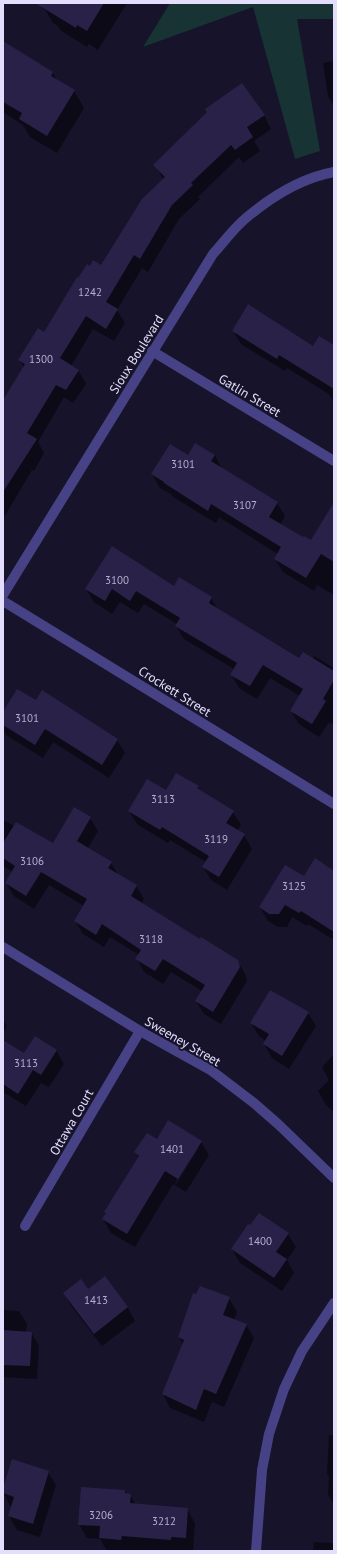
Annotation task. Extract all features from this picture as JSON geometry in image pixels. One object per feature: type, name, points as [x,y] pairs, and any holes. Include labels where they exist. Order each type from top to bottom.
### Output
[{"type":"street","name":"Sioux Boulevard","points":[[3,595],[212,254],[245,219],[273,197],[300,182],[334,172]]},
{"type":"street","name":"Gatlin Street","points":[[152,351],[334,461]]},
{"type":"street","name":"Crockett Street","points":[[3,601],[334,804]]},
{"type":"street","name":"Sweeney Street","points":[[3,947],[140,1031],[212,1071],[272,1118],[334,1178]]},
{"type":"street","name":"Ottawa Court","points":[[25,1226],[140,1031]]},
{"type":"street","points":[[256,1551],[262,1470],[269,1434],[284,1389],[302,1351],[334,1303]]},
{"type":"green space","points":[[170,3],[334,3],[334,19],[297,19],[320,151],[295,159],[253,7],[143,47]]},
{"type":"building","points":[[35,3],[104,3],[87,31],[77,25],[76,28]]},
{"type":"building","points":[[3,41],[53,72],[51,76],[75,90],[47,136],[19,119],[22,113],[3,102]]},
{"type":"building","points":[[242,83],[265,115],[247,127],[253,137],[235,150],[231,145],[191,183],[193,185],[172,205],[140,259],[134,255],[106,302],[118,309],[106,329],[86,316],[60,358],[79,370],[66,390],[56,385],[27,433],[37,439],[3,492],[3,400],[25,364],[18,360],[38,328],[44,332],[77,277],[78,278],[87,264],[90,266],[93,260],[101,265],[142,199],[165,177],[153,165],[207,112],[205,109]]},
{"type":"building","points":[[248,304],[313,346],[319,336],[334,345],[334,389],[279,355],[277,359],[232,331]]},
{"type":"building","points":[[195,443],[215,455],[211,461],[278,502],[269,517],[303,537],[304,536],[311,540],[334,502],[334,562],[321,554],[306,578],[274,559],[281,547],[211,504],[208,511],[151,474],[170,444],[188,455]]},
{"type":"building","points":[[112,546],[174,586],[179,577],[212,597],[209,603],[299,658],[303,652],[334,671],[334,680],[323,699],[326,701],[312,724],[290,711],[303,689],[263,665],[250,686],[230,675],[237,663],[175,626],[180,618],[136,591],[130,601],[112,589],[105,601],[85,589]]},
{"type":"building","points":[[17,689],[36,700],[42,690],[118,739],[102,765],[45,729],[35,745],[3,725],[3,712]]},
{"type":"building","points":[[176,773],[199,786],[197,788],[234,811],[226,823],[245,834],[219,877],[202,867],[209,856],[162,827],[160,830],[128,811],[147,779],[166,790]]},
{"type":"building","points":[[74,807],[91,817],[77,841],[112,862],[108,868],[137,885],[131,896],[200,939],[201,937],[238,960],[240,967],[213,1012],[195,1001],[205,985],[163,959],[155,971],[135,959],[141,950],[102,924],[96,935],[74,921],[87,899],[41,872],[26,896],[5,883],[15,866],[3,858],[3,843],[16,822],[53,843]]},
{"type":"building","points":[[315,858],[334,871],[334,932],[301,911],[299,913],[285,905],[279,914],[269,914],[259,907],[285,865],[304,876]]},
{"type":"building","points":[[270,990],[309,1012],[282,1056],[263,1044],[269,1034],[250,1023]]},
{"type":"building","points":[[35,1036],[57,1050],[41,1075],[33,1070],[18,1094],[3,1084],[3,1040],[24,1053]]},
{"type":"building","points":[[168,1120],[202,1141],[178,1179],[165,1171],[127,1234],[102,1219],[106,1213],[104,1212],[139,1156],[134,1152],[147,1133],[157,1139]]},
{"type":"building","points":[[259,1213],[289,1233],[276,1252],[287,1259],[274,1278],[231,1249],[248,1224],[250,1225]]},
{"type":"building","points":[[105,1276],[128,1307],[94,1334],[63,1293],[81,1279],[88,1289]]},
{"type":"building","points":[[200,1286],[230,1297],[223,1315],[247,1324],[216,1394],[204,1389],[196,1410],[162,1394],[184,1340],[178,1337],[193,1293],[196,1294]]},
{"type":"building","points":[[3,1330],[32,1332],[30,1366],[3,1365]]},
{"type":"building","points":[[12,1459],[49,1471],[33,1524],[8,1516],[14,1497],[3,1493],[3,1488]]},
{"type":"building","points":[[81,1487],[125,1490],[125,1493],[131,1494],[130,1503],[188,1508],[186,1538],[171,1537],[171,1540],[122,1536],[121,1540],[99,1538],[100,1526],[78,1525]]}]
